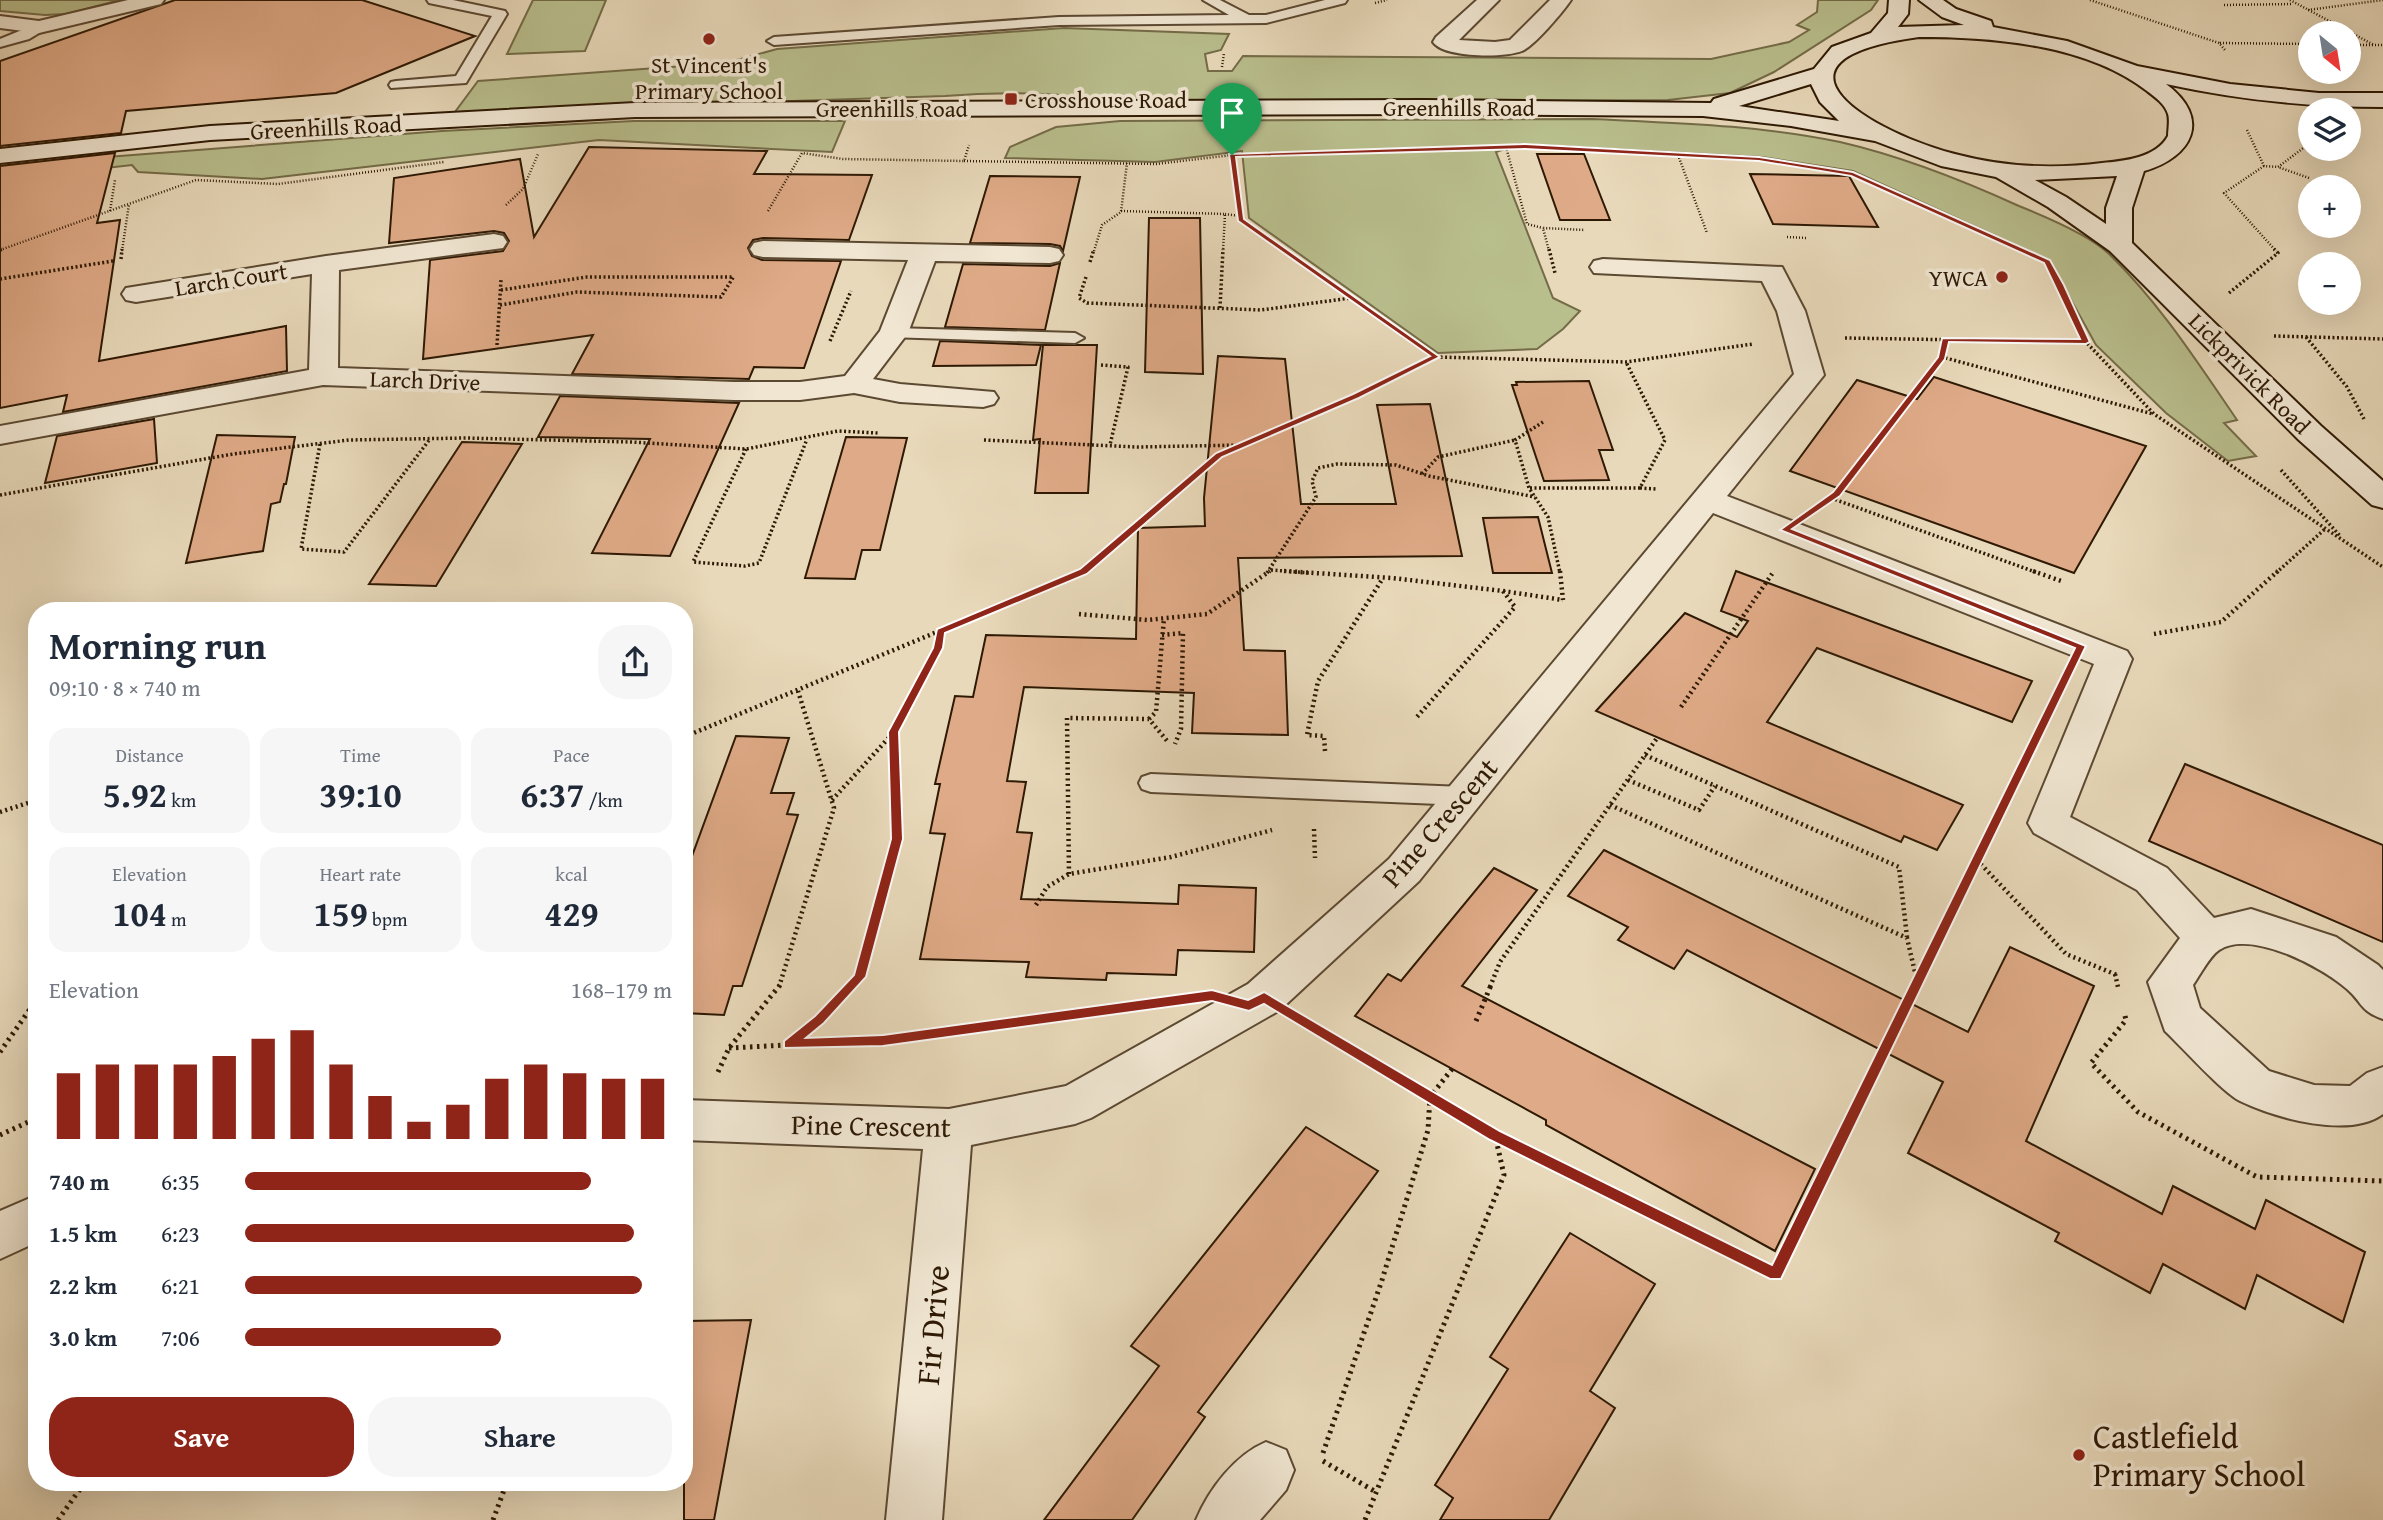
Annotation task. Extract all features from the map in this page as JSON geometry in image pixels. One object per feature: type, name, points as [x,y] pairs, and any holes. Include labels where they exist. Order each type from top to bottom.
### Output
[{"type":"street","points":[[0,22],[39,27],[154,0]]},
{"type":"street","points":[[1489,0],[1444,42],[1451,46],[1495,49],[1517,46],[1561,0]]},
{"type":"street","points":[[1879,36],[1898,14],[1899,0]]},
{"type":"street","points":[[1929,0],[1949,13],[2015,36],[2073,49],[2123,67],[2230,91],[2299,98]]},
{"type":"street","points":[[2015,36],[1966,31],[1919,31],[1879,36],[1850,46],[1830,58],[1822,74],[1825,94],[1843,114],[1875,134],[1931,155],[1994,169],[2045,173],[2093,173],[2133,166],[2162,155],[2205,118],[2298,103]]},
{"type":"street","points":[[2123,67],[2154,85],[2175,104],[2205,118]]},
{"type":"street","name":"Greenhills Road","points":[[1703,109],[1822,74]]},
{"type":"street","points":[[2361,100],[2383,100]]},
{"type":"street","name":"Greenhills Road","points":[[0,156],[210,133],[635,110],[1703,109],[1791,118],[1875,134]]},
{"type":"street","points":[[2119,245],[2119,208],[2133,166]]},
{"type":"street","name":"Lickprivick Road","points":[[1994,169],[2057,202],[2119,245],[2319,441],[2383,498]]},
{"type":"street","name":"Larch Court","points":[[136,294],[326,264],[494,242]]},
{"type":"street","points":[[763,249],[1050,255]]},
{"type":"street","points":[[854,384],[894,333],[924,254]]},
{"type":"street","name":"Larch Court","points":[[323,376],[326,264]]},
{"type":"street","name":"Pine Crescent","points":[[693,1120],[949,1129],[1075,1104],[1264,997],[1404,870],[1809,375],[1791,311],[1769,266],[1603,267]]},
{"type":"street","name":"Larch Drive","points":[[0,435],[323,376],[734,391],[800,391],[854,384],[900,393],[983,398]]},
{"type":"street","points":[[1706,499],[2114,659],[2048,823],[2152,879],[2205,937]]},
{"type":"street","points":[[2383,1001],[2363,977],[2321,948],[2251,926],[2205,937],[2170,982],[2181,1018],[2254,1086],[2314,1105],[2358,1106],[2383,1087]]},
{"type":"street","name":"Fir Drive","points":[[914,1520],[949,1129]]},
{"type":"street","points":[[0,1236],[28,1222]]},
{"type":"street","points":[[1224,1520],[1266,1470]]},
{"type":"lane","points":[[396,85],[461,80],[500,14],[434,0]]},
{"type":"lane","points":[[1210,0],[1248,20]]},
{"type":"lane","points":[[774,41],[1141,15],[1266,19],[1340,0]]},
{"type":"lane","points":[[0,44],[24,36],[39,27]]},
{"type":"lane","points":[[894,333],[1075,338]]},
{"type":"lane","points":[[1151,783],[1464,796]]},
{"type":"path","points":[[2290,0],[2374,45]]},
{"type":"path","points":[[2308,10],[2383,0]]},
{"type":"path","points":[[2224,5],[2295,4]]},
{"type":"path","points":[[2219,43],[2298,44]]},
{"type":"path","points":[[2361,45],[2383,45]]},
{"type":"path","points":[[964,161],[982,108]]},
{"type":"path","points":[[1237,144],[1232,155],[1240,220],[1436,357]]},
{"type":"path","points":[[1515,147],[1506,147],[1527,224],[1543,229]]},
{"type":"path","points":[[494,242],[501,211],[523,189],[540,149]]},
{"type":"path","points":[[763,249],[766,215],[802,153],[843,159],[1156,164],[1232,155],[1451,149]]},
{"type":"path","points":[[1581,149],[1759,159],[1853,174],[2047,261],[2086,342],[2154,414],[2383,567]]},
{"type":"path","points":[[2298,152],[2278,167],[2301,175]]},
{"type":"path","points":[[1678,155],[1707,234]]},
{"type":"path","points":[[0,250],[196,180],[278,184],[444,162]]},
{"type":"path","points":[[1121,211],[1127,163]]},
{"type":"path","points":[[2196,320],[2278,253],[2224,193],[2264,166]]},
{"type":"path","points":[[120,269],[129,204]]},
{"type":"path","points":[[1090,263],[1102,225],[1121,211],[1240,216]]},
{"type":"path","points":[[1220,308],[1225,214]]},
{"type":"path","points":[[0,279],[121,259]]},
{"type":"path","points":[[1086,275],[1079,298],[1087,303],[1261,310],[1352,298]]},
{"type":"path","points":[[495,383],[502,276]]},
{"type":"path","points":[[501,290],[569,276]]},
{"type":"path","points":[[500,305],[577,292],[721,297],[734,277]]},
{"type":"path","points":[[826,349],[846,299]]},
{"type":"path","points":[[2266,336],[2383,339]]},
{"type":"path","points":[[2306,337],[2347,387]]},
{"type":"path","points":[[1075,338],[1103,340],[1100,365],[1128,367],[1110,445]]},
{"type":"path","points":[[693,733],[1083,572],[1219,455],[1356,396],[1436,357],[1626,362],[1798,338],[2086,342]]},
{"type":"path","points":[[1681,707],[1792,533],[1831,498],[1942,357],[1945,340]]},
{"type":"path","points":[[1942,357],[2154,414]]},
{"type":"path","points":[[1529,488],[1640,488],[1665,440],[1626,362]]},
{"type":"path","points":[[1422,474],[1438,457],[1515,440],[1543,422]]},
{"type":"path","points":[[0,495],[233,454],[349,440],[430,438],[631,442],[746,449],[838,430],[879,433]]},
{"type":"path","points":[[320,443],[300,549],[344,552],[430,438]]},
{"type":"path","points":[[746,449],[694,562],[745,566],[759,563],[807,438]]},
{"type":"path","points":[[977,438],[993,442],[1243,445]]},
{"type":"path","points":[[1515,440],[1529,488],[1548,517],[1563,586],[1563,611],[1555,621],[1580,654]]},
{"type":"path","points":[[2272,460],[2346,542]]},
{"type":"path","points":[[1079,614],[1147,620],[1207,614],[1271,570],[1316,496],[1312,481],[1318,468],[1337,464],[1396,465],[1422,474],[1535,497]]},
{"type":"path","points":[[1831,498],[2064,582]]},
{"type":"path","points":[[2081,646],[2221,622],[2325,529]]},
{"type":"path","points":[[1271,570],[1383,578],[1563,600]]},
{"type":"path","points":[[1326,791],[1324,736],[1307,735],[1318,681],[1383,578]]},
{"type":"path","points":[[1416,718],[1515,607],[1503,591]]},
{"type":"path","points":[[1069,874],[1071,852],[1065,757],[1067,718],[1149,719],[1156,712],[1164,618]]},
{"type":"path","points":[[832,800],[894,732],[938,648],[940,631]]},
{"type":"path","points":[[1149,719],[1173,749],[1181,729],[1184,633],[1162,635]]},
{"type":"path","points":[[693,1114],[729,1048],[782,983],[834,808],[798,691]]},
{"type":"path","points":[[789,1045],[819,1020],[859,977],[897,839],[894,732]]},
{"type":"path","points":[[1476,1021],[1500,962],[1657,738]]},
{"type":"path","points":[[1645,755],[1899,867],[1908,938],[1917,981]]},
{"type":"path","points":[[1628,780],[1699,810],[1715,786]]},
{"type":"path","points":[[0,812],[28,803]]},
{"type":"path","points":[[1610,805],[1908,938]]},
{"type":"path","points":[[1264,997],[1495,1135],[1775,1275],[2001,810]]},
{"type":"path","points":[[1036,905],[1047,887],[1069,874],[1171,857],[1275,830]]},
{"type":"path","points":[[1977,860],[2066,954],[2172,994]]},
{"type":"path","points":[[2115,974],[2120,997]]},
{"type":"path","points":[[729,1048],[883,1040],[1144,1005]]},
{"type":"path","points":[[2123,1009],[2126,1020],[2091,1063],[2138,1112],[2257,1177],[2383,1181]]},
{"type":"path","points":[[0,1052],[28,1012]]},
{"type":"path","points":[[1376,1492],[1321,1460],[1382,1280],[1428,1130],[1430,1097],[1452,1069]]},
{"type":"path","points":[[0,1135],[28,1122]]},
{"type":"path","points":[[1365,1520],[1504,1175],[1495,1135]]},
{"type":"path","points":[[58,1520],[79,1491]]},
{"type":"path","points":[[493,1520],[504,1491]]},
{"type":"green space","points":[[0,0],[120,0],[66,14],[45,15],[0,11]]},
{"type":"green space","points":[[533,0],[606,0],[585,51],[507,54]]},
{"type":"green space","points":[[1818,0],[1878,0],[1871,10],[1774,72],[1730,93],[1668,100],[1140,103],[1066,95],[995,93],[455,112],[478,81],[726,63],[777,49],[1064,28],[1229,34],[1221,50],[1205,54],[1208,71],[1232,71],[1243,56],[1711,59],[1789,42],[1809,30],[1797,25],[1817,12]]},
{"type":"green space","points":[[1593,119],[1748,128],[1840,142],[1931,169],[2090,239],[2127,272],[2177,334],[2237,420],[2224,423],[2256,456],[2228,461],[2166,413],[2096,345],[2049,260],[1853,171],[1762,157],[1519,144],[1496,152],[1553,298],[1580,311],[1563,329],[1537,349],[1438,353],[1249,218],[1242,151],[1155,162],[1005,158],[1010,147],[1056,127],[1120,121]]},
{"type":"green space","points":[[634,121],[845,121],[832,152],[599,140],[262,179],[138,172],[132,165],[0,180],[0,166],[16,164],[442,131]]},
{"type":"building","points":[[175,0],[362,0],[475,36],[336,93],[126,111],[121,133],[0,146],[0,61]]},
{"type":"building","points":[[589,147],[767,151],[754,174],[872,175],[849,240],[763,238],[753,240],[748,248],[752,256],[762,260],[841,261],[804,368],[754,367],[749,379],[572,374],[593,335],[423,359],[430,260],[503,251],[509,241],[504,233],[494,231],[389,243],[394,178],[520,159],[534,237]]},
{"type":"building","points":[[115,153],[97,223],[120,220],[99,361],[286,326],[287,371],[63,412],[67,395],[0,408],[0,166]]},
{"type":"building","points":[[1537,154],[1584,154],[1610,220],[1560,220]]},
{"type":"building","points":[[1750,174],[1849,176],[1878,227],[1773,224]]},
{"type":"building","points":[[990,176],[1080,177],[1063,251],[1060,246],[1050,244],[970,243]]},
{"type":"building","points":[[1149,218],[1200,218],[1203,374],[1145,372]]},
{"type":"building","points":[[1060,263],[1045,330],[945,327],[963,264],[1050,266]]},
{"type":"building","points":[[940,341],[1041,345],[1036,365],[933,366]]},
{"type":"building","points":[[1043,345],[1097,345],[1088,493],[1035,493],[1040,439],[1033,440]]},
{"type":"building","points":[[1218,356],[1285,359],[1301,504],[1396,504],[1377,405],[1430,404],[1462,556],[1238,558],[1244,650],[1285,651],[1288,735],[1192,733],[1194,693],[1024,687],[1007,781],[1026,782],[1017,832],[1032,833],[1021,899],[1178,904],[1179,885],[1256,888],[1254,952],[1178,950],[1176,975],[1107,973],[1106,980],[1026,977],[1029,962],[920,959],[945,834],[930,833],[940,784],[935,784],[955,696],[973,697],[986,635],[1136,639],[1138,528],[1205,526],[1204,498]]},
{"type":"building","points":[[1934,377],[2146,446],[2074,573],[1790,471],[1857,380],[1917,399]]},
{"type":"building","points":[[1589,381],[1613,450],[1599,450],[1609,480],[1544,481],[1512,385],[1517,385],[1516,382]]},
{"type":"building","points":[[560,396],[739,403],[670,556],[592,553],[650,439],[538,437]]},
{"type":"building","points":[[154,419],[157,463],[45,483],[57,436]]},
{"type":"building","points":[[217,435],[295,437],[286,484],[280,502],[271,504],[263,551],[186,563]]},
{"type":"building","points":[[846,437],[907,438],[880,550],[862,550],[855,579],[805,578]]},
{"type":"building","points":[[462,442],[522,444],[436,586],[369,584]]},
{"type":"building","points":[[1538,517],[1552,573],[1493,573],[1483,518]]},
{"type":"building","points":[[1736,571],[2032,681],[2012,722],[1817,648],[1767,722],[1963,805],[1937,850],[1904,836],[1901,842],[1596,711],[1685,613],[1737,637],[1748,621],[1721,611]]},
{"type":"building","points":[[736,736],[789,738],[771,793],[794,793],[787,814],[798,815],[742,986],[733,986],[724,1015],[693,1013],[693,853]]},
{"type":"building","points":[[2185,764],[2383,845],[2383,942],[2149,841]]},
{"type":"building","points":[[1604,850],[1968,1032],[2010,947],[2094,986],[2026,1141],[2162,1214],[2173,1186],[2255,1229],[2266,1200],[2365,1252],[2343,1322],[2257,1275],[2245,1309],[2163,1264],[2150,1293],[2055,1241],[2059,1233],[1908,1153],[1943,1082],[1687,950],[1674,969],[1618,940],[1628,927],[1568,896]]},
{"type":"building","points":[[1494,868],[1537,890],[1462,986],[1815,1169],[1775,1251],[1546,1125],[1546,1120],[1355,1016],[1388,974],[1401,981]]},
{"type":"building","points":[[1306,1127],[1378,1171],[1198,1412],[1205,1417],[1132,1520],[1044,1520],[1159,1366],[1131,1346]]},
{"type":"building","points":[[1570,1233],[1655,1284],[1590,1391],[1615,1408],[1549,1520],[1440,1520],[1453,1498],[1435,1485],[1508,1369],[1490,1357]]},
{"type":"building","points":[[751,1320],[714,1520],[684,1520],[684,1491],[693,1491],[693,1321]]},
{"type":"place","name":"St Vincent's Primary School","points":[[709,39]]},
{"type":"place","name":"Crosshouse Road","points":[[1011,99]]},
{"type":"place","name":"YWCA","points":[[2002,277]]},
{"type":"place","name":"Castlefield Primary School","points":[[2079,1455]]},
{"type":"route","points":[[1525,146],[1759,159],[1853,174],[2047,261],[2060,285],[2086,342],[1945,340],[1942,357],[1836,494],[1785,530],[2081,646],[1775,1275],[1495,1135],[1264,997],[1249,1005],[1212,996],[883,1040],[789,1045],[819,1020],[859,977],[897,839],[894,732],[938,648],[940,631],[1083,572],[1219,455],[1356,396],[1436,357],[1240,220],[1232,155],[1525,146]]}]
